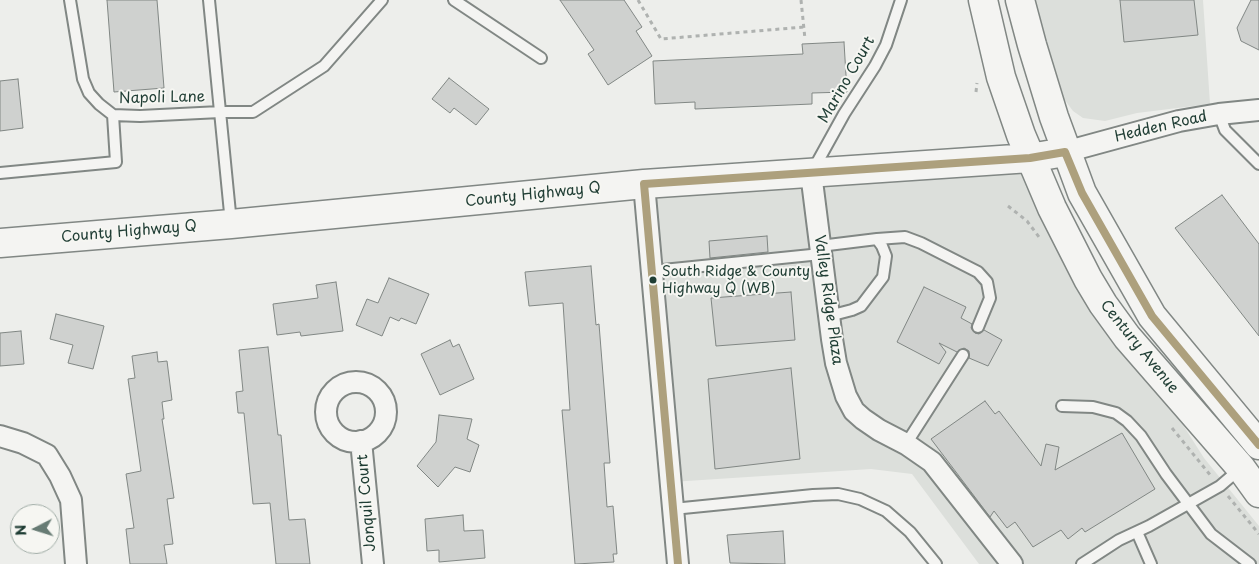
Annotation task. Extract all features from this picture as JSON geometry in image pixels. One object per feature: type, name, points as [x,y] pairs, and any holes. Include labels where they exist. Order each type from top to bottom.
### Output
[{"type":"main road","name":"Century Avenue","points":[[983,0],[1001,77],[1030,158],[1052,208],[1088,279],[1103,304],[1127,337],[1241,468],[1259,493]]},
{"type":"main road","name":"Century Avenue","points":[[1020,0],[1038,67],[1065,152],[1082,193],[1152,316],[1259,445]]},
{"type":"main road","name":"County Highway Q","points":[[0,242],[231,224],[644,184],[1030,158],[1065,152]]},
{"type":"street","name":"Hedden Road","points":[[1065,152],[1162,125],[1219,114],[1259,110]]},
{"type":"street","name":"Valley Ridge Plaza","points":[[811,173],[836,363],[846,396],[854,411],[879,430],[906,444],[932,462],[1012,564]]},
{"type":"street","points":[[644,184],[678,564]]},
{"type":"street","points":[[0,436],[23,443],[46,455],[60,476],[70,500],[76,564]]},
{"type":"street","name":"Jonquil Court","points":[[361,441],[373,564]]},
{"type":"lane","name":"Napoli Lane","points":[[70,0],[83,79],[89,93],[113,115],[140,116],[253,112],[324,66],[382,0]]},
{"type":"lane","points":[[209,0],[231,224]]},
{"type":"lane","points":[[454,0],[541,58]]},
{"type":"lane","name":"Marino Court","points":[[811,173],[882,52],[901,0]]},
{"type":"lane","points":[[1219,114],[1225,130],[1259,164]]},
{"type":"lane","points":[[0,173],[116,162],[113,115]]},
{"type":"lane","points":[[652,271],[821,250],[877,239],[905,237],[978,272],[988,282],[990,298],[978,327]]},
{"type":"lane","points":[[829,316],[861,306],[883,277],[886,256],[877,239]]},
{"type":"lane","points":[[906,444],[963,355]]},
{"type":"lane","points":[[1062,406],[1093,407],[1116,412],[1127,421],[1141,436],[1166,474],[1190,503],[1211,534],[1250,564]]},
{"type":"lane","points":[[1087,562],[1119,540],[1220,486],[1241,468]]},
{"type":"lane","points":[[673,509],[814,494],[838,494],[860,499],[886,511],[910,532],[936,564]]},
{"type":"lane","points":[[1137,532],[1151,564]]},
{"type":"path","points":[[638,0],[661,39],[804,27]]},
{"type":"path","points":[[801,0],[805,39]]},
{"type":"path","points":[[1008,206],[1027,221]]},
{"type":"path","points":[[1230,498],[1259,534]]},
{"type":"shaded area","points":[[1034,0],[1203,0],[1210,104],[1137,113],[1105,121],[1083,118],[1073,111],[1061,95],[1041,31]]},
{"type":"shaded area","points":[[1030,158],[1127,337],[1204,458],[1259,526],[1259,564],[979,564],[912,474],[871,469],[671,482],[644,184]]},
{"type":"building","points":[[107,0],[157,0],[164,88],[114,92]]},
{"type":"building","points":[[560,0],[624,0],[642,27],[636,31],[652,56],[608,85],[588,54],[594,50]]},
{"type":"building","points":[[1120,0],[1194,0],[1198,35],[1124,42]]},
{"type":"building","points":[[1251,0],[1259,0],[1259,50],[1241,41],[1237,28]]},
{"type":"building","points":[[844,42],[847,92],[812,93],[812,104],[695,109],[695,102],[655,104],[653,61],[803,54],[802,44]]},
{"type":"building","points":[[449,78],[489,109],[476,125],[454,108],[450,113],[432,99]]},
{"type":"building","points":[[18,79],[23,128],[0,131],[0,81]]},
{"type":"building","points":[[1222,195],[1259,244],[1259,336],[1175,228]]},
{"type":"building","points":[[767,236],[768,252],[710,258],[709,241]]},
{"type":"building","points":[[591,266],[596,325],[599,324],[610,463],[604,463],[607,507],[613,506],[617,554],[613,554],[614,562],[575,564],[562,410],[570,410],[563,303],[529,306],[525,272]]},
{"type":"building","points":[[389,278],[429,294],[416,324],[401,318],[399,321],[390,317],[382,336],[356,325],[367,299],[378,303]]},
{"type":"building","points":[[336,282],[343,331],[301,336],[300,332],[277,335],[273,304],[318,298],[316,285]]},
{"type":"building","points":[[924,287],[966,307],[961,318],[972,324],[971,328],[975,333],[979,334],[984,330],[1002,340],[988,366],[969,358],[969,351],[964,348],[957,352],[939,343],[946,352],[939,364],[897,342]]},
{"type":"building","points":[[791,292],[795,340],[716,346],[711,298]]},
{"type":"building","points":[[56,314],[104,326],[93,369],[68,363],[73,345],[50,339]]},
{"type":"building","points":[[21,331],[24,364],[0,366],[0,333]]},
{"type":"building","points":[[450,340],[453,347],[459,344],[474,379],[440,395],[421,354]]},
{"type":"building","points":[[268,347],[278,435],[281,435],[289,520],[305,519],[310,564],[276,564],[270,503],[253,504],[244,413],[238,413],[236,392],[243,391],[239,350]]},
{"type":"building","points":[[157,352],[158,362],[167,361],[172,400],[162,402],[164,419],[162,419],[174,498],[167,499],[173,544],[164,545],[167,564],[130,564],[126,529],[134,528],[126,474],[141,471],[128,379],[135,378],[132,356]]},
{"type":"building","points":[[791,368],[800,459],[715,469],[708,379]]},
{"type":"building","points":[[985,401],[995,414],[999,411],[1041,466],[1046,444],[1059,447],[1055,470],[1122,433],[1155,489],[1085,532],[1082,528],[1068,539],[1061,530],[1033,547],[1015,522],[1007,528],[994,511],[990,517],[931,439]]},
{"type":"building","points":[[439,415],[472,419],[467,439],[479,445],[470,472],[455,467],[438,487],[417,466],[436,442]]},
{"type":"building","points":[[463,515],[464,531],[483,530],[485,558],[439,562],[439,550],[427,551],[425,519]]},
{"type":"building","points":[[783,531],[785,564],[730,563],[727,535]]},
{"type":"transit line","points":[[678,564],[644,184],[1030,158],[1065,152],[1082,193],[1152,316],[1259,445]]},
{"type":"place","name":"South Ridge & County Highway Q (WB)","points":[[653,280]]}]
